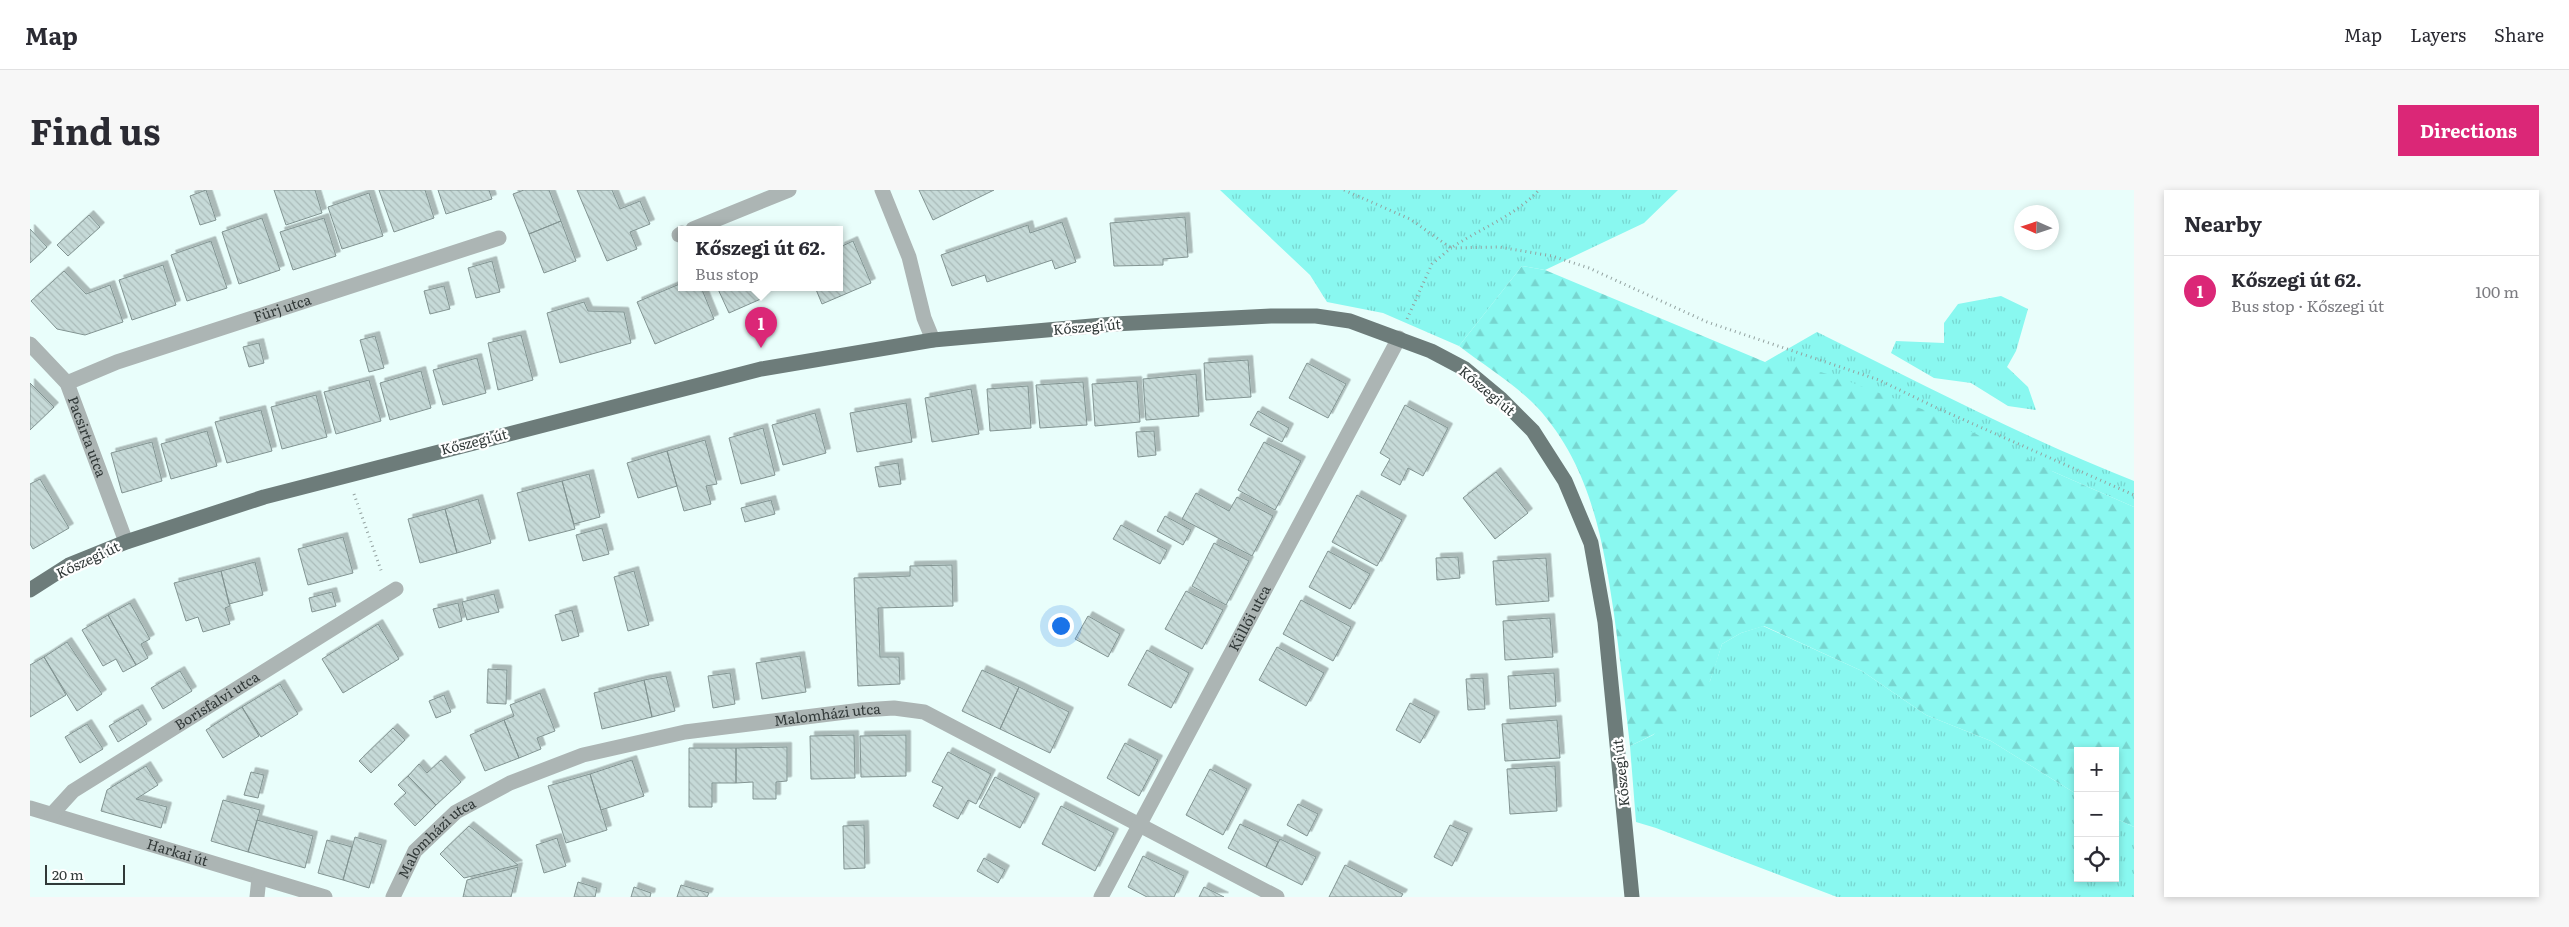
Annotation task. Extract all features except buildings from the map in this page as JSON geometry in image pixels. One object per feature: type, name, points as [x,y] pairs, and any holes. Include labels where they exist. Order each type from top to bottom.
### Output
[{"type":"main road","name":"Kőszegi út","points":[[30,590],[69,565],[126,542],[264,497],[761,368],[933,340],[1114,324],[1289,316],[1316,316],[1350,321],[1399,338],[1465,369],[1501,399],[1532,432],[1566,481],[1591,543],[1605,622],[1632,897]]},
{"type":"street","points":[[701,226],[789,190]]},
{"type":"street","points":[[882,190],[909,257],[924,318],[933,340]]},
{"type":"street","name":"Fürj utca","points":[[67,384],[117,362],[500,238]]},
{"type":"street","name":"Küllői utca","points":[[1101,897],[1399,338]]},
{"type":"street","name":"Pacsirta utca","points":[[30,344],[67,384],[126,542]]},
{"type":"street","name":"Borisfalvi utca","points":[[52,814],[72,791],[393,592]]},
{"type":"street","name":"Malomházi utca","points":[[393,897],[415,851],[456,812],[510,783],[583,755],[684,732],[862,710],[894,708],[924,712],[1277,897]]},
{"type":"street","name":"Harkai út","points":[[30,808],[325,897]]},
{"type":"street","points":[[257,897],[259,878]]},
{"type":"path","points":[[1344,190],[1410,219],[1451,248],[1474,246],[1525,249],[1589,268],[1707,322],[1879,380],[2134,496]]},
{"type":"path","points":[[1399,338],[1432,264],[1451,248],[1477,231],[1498,222],[1528,202],[1539,190]]},
{"type":"path","points":[[348,475],[393,592]]},
{"type":"green space","points":[[1220,190],[1678,190],[1644,223],[1545,270],[1522,266],[1459,346],[1383,313],[1327,302],[1310,275]]},
{"type":"green space","points":[[1522,266],[1545,270],[1765,362],[1804,367],[1837,377],[1935,414],[2054,472],[2134,507],[2134,827],[2119,820],[2119,747],[2074,747],[2074,793],[1991,741],[1926,715],[1862,671],[1764,626],[1741,633],[1722,644],[1710,681],[1696,703],[1665,728],[1630,746],[1614,614],[1605,558],[1599,531],[1582,478],[1570,453],[1555,429],[1537,407],[1510,383],[1459,346]]},
{"type":"green space","points":[[2001,296],[2028,309],[2016,351],[2007,367],[2028,387],[2036,410],[2008,406],[1971,383],[1934,378],[1891,353],[1896,341],[1944,343],[1944,323],[1958,304]]},
{"type":"green space","points":[[1817,332],[2013,429],[2134,481],[2134,507],[2054,472],[1765,362]]},
{"type":"green space","points":[[1763,626],[1862,671],[1926,715],[1991,741],[2074,793],[2074,882],[2119,882],[2119,820],[2134,827],[2134,897],[1837,897],[1636,822],[1630,746],[1653,735],[1710,681],[1722,644],[1741,633]]},
{"type":"place","name":"Kőszegi út 62.","points":[[761,348]]}]
